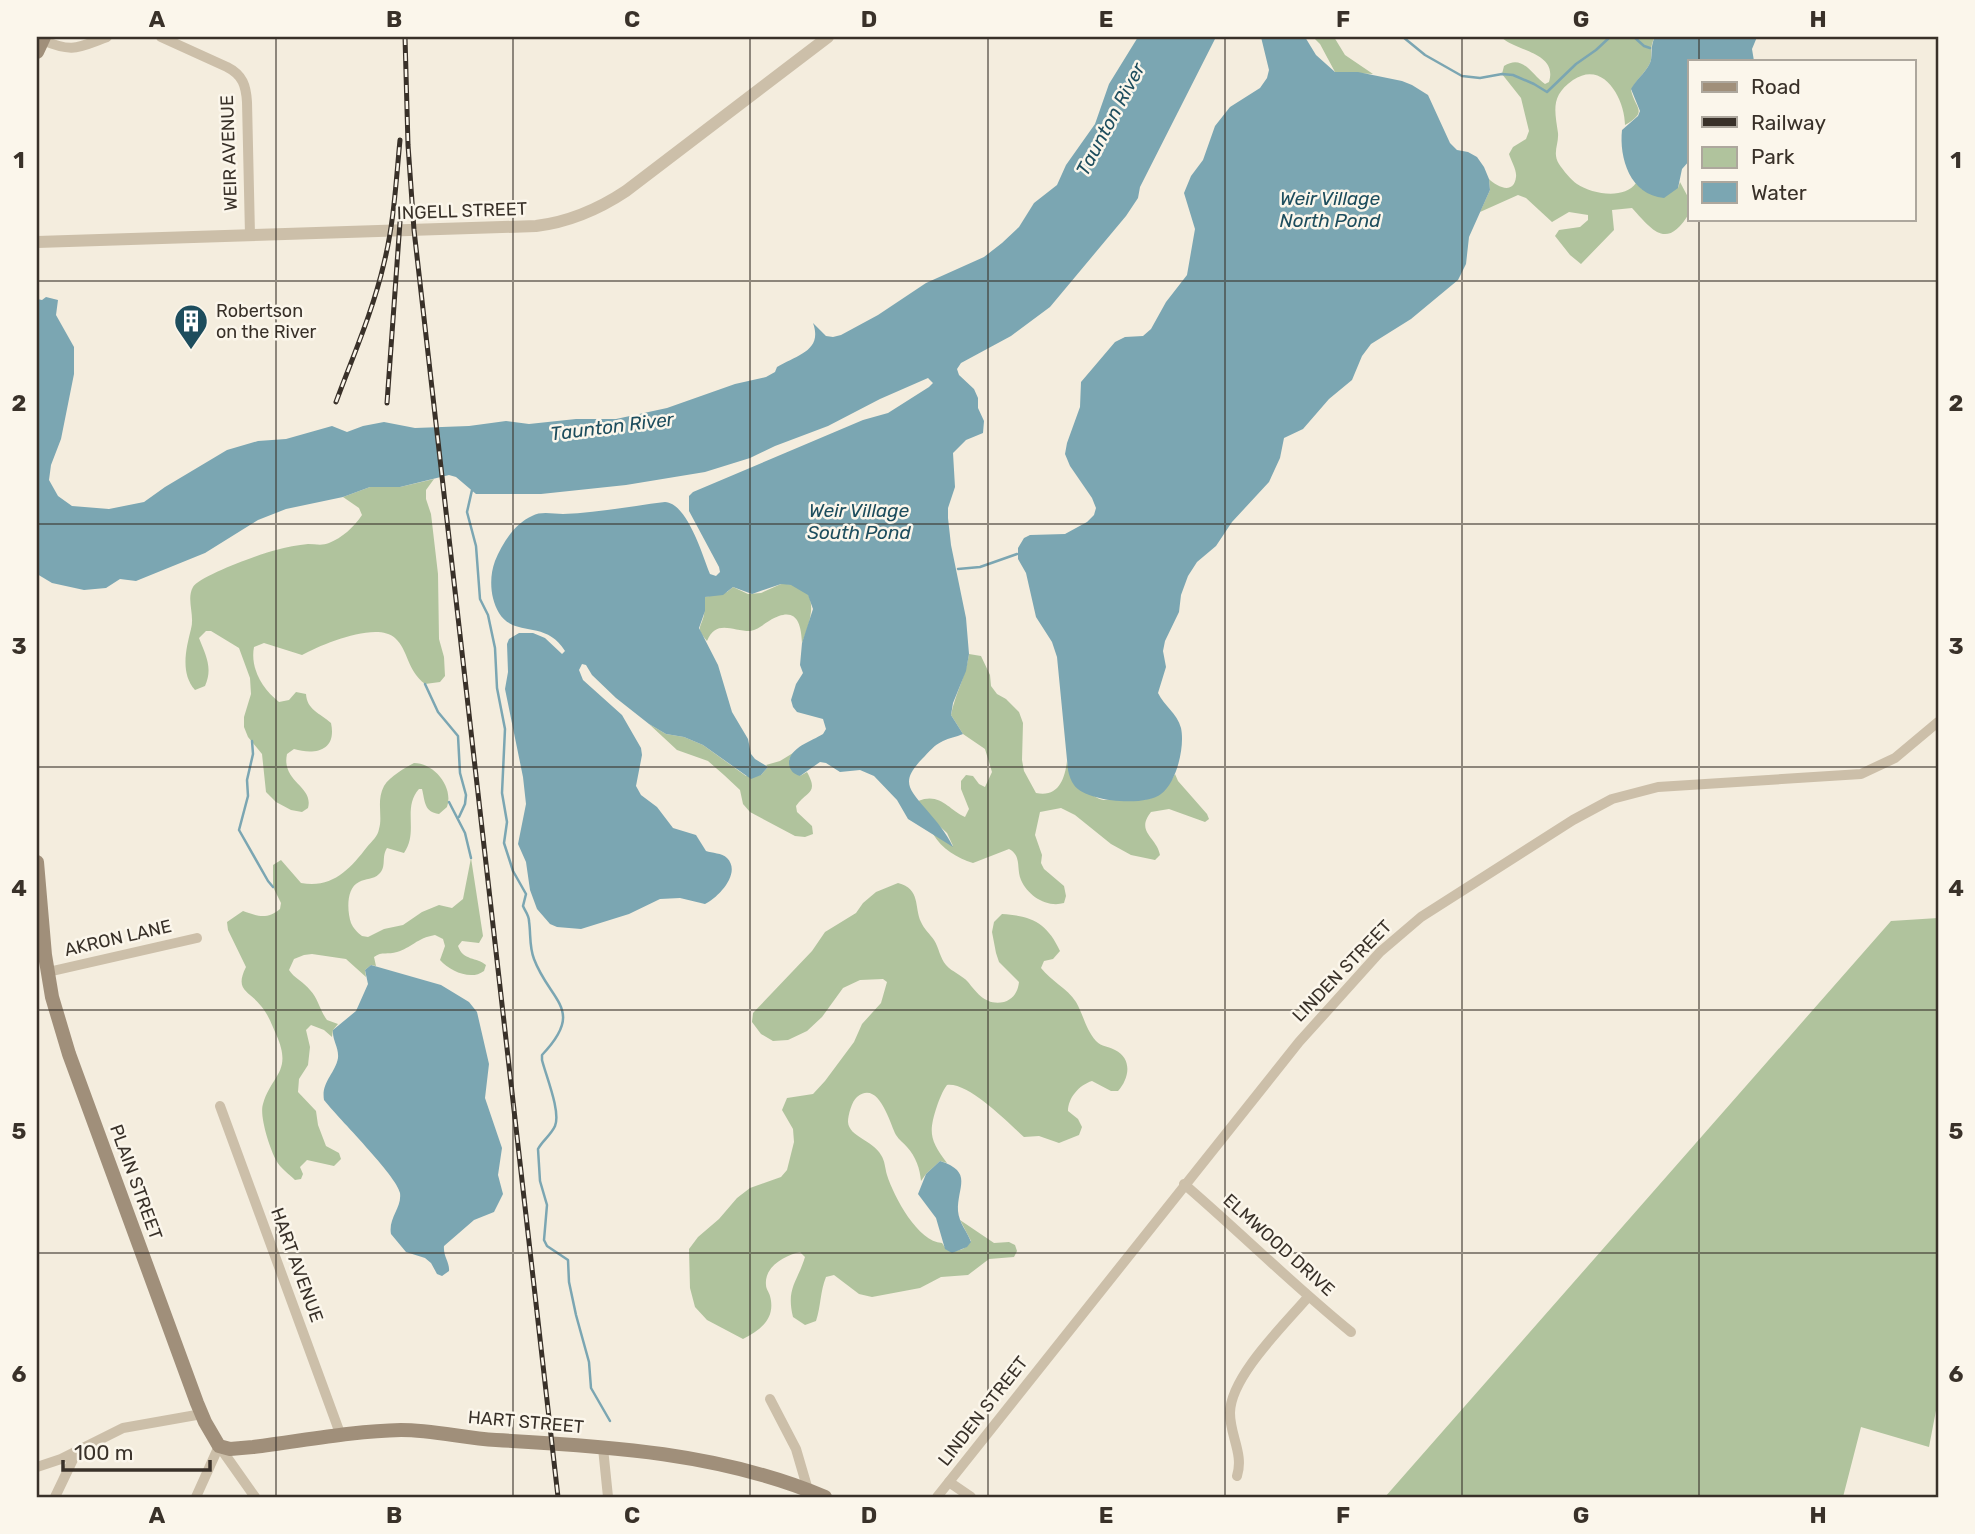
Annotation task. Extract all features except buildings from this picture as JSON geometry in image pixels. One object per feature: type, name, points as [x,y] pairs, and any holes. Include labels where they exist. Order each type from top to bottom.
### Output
[{"type":"main road","name":"PLAIN STREET","points":[[37,862],[48,972],[69,1054],[202,1414],[219,1446]]},
{"type":"main road","name":"HART STREET","points":[[219,1446],[230,1449],[412,1431],[603,1448],[712,1462],[771,1477],[825,1497]]},
{"type":"street","points":[[41,43],[72,49],[107,37]]},
{"type":"street","name":"WEIR AVENUE","points":[[161,37],[231,69],[243,81],[247,96],[250,235]]},
{"type":"street","name":"INGELL STREET","points":[[37,242],[537,226],[578,216],[626,191],[828,37]]},
{"type":"street","name":"LINDEN STREET","points":[[937,1497],[1299,1042],[1393,939],[1427,912],[1573,820],[1612,799],[1658,787],[1861,774],[1895,758],[1938,722]]},
{"type":"street","name":"AKRON LANE","points":[[48,972],[197,938]]},
{"type":"street","name":"HART AVENUE","points":[[220,1107],[341,1436]]},
{"type":"street","name":"ELMWOOD DRIVE","points":[[1184,1184],[1308,1297],[1351,1332]]},
{"type":"street","points":[[1237,1476],[1240,1457],[1230,1417],[1230,1404],[1235,1390],[1249,1367],[1308,1297]]},
{"type":"street","points":[[770,1399],[796,1449],[808,1490]]},
{"type":"street","points":[[37,1467],[129,1426],[202,1414]]},
{"type":"street","points":[[195,1497],[219,1446]]},
{"type":"street","name":"PLAIN STREET","points":[[219,1446],[255,1497]]},
{"type":"street","points":[[603,1448],[608,1497]]},
{"type":"street","points":[[55,1497],[76,1451]]},
{"type":"street","points":[[949,1482],[971,1497]]},
{"type":"green space","points":[[1313,37],[1334,37],[1345,55],[1373,74],[1335,72],[1320,44]]},
{"type":"green space","points":[[1501,37],[1655,37],[1650,62],[1631,90],[1638,109],[1637,116],[1625,125],[1617,94],[1603,78],[1584,75],[1573,80],[1561,92],[1556,104],[1556,156],[1567,175],[1575,182],[1583,188],[1599,193],[1624,192],[1636,183],[1642,189],[1678,188],[1680,182],[1688,197],[1688,215],[1682,224],[1667,234],[1660,233],[1632,208],[1612,210],[1614,230],[1581,264],[1555,236],[1559,230],[1580,227],[1588,220],[1588,215],[1569,212],[1552,222],[1526,198],[1518,195],[1480,212],[1490,190],[1489,179],[1505,188],[1515,183],[1516,171],[1509,154],[1513,147],[1526,139],[1529,131],[1521,98],[1502,74],[1504,66],[1516,62],[1522,64],[1545,84],[1549,82],[1548,64]]},
{"type":"green space","points":[[434,479],[426,490],[426,499],[431,514],[438,574],[439,639],[445,676],[440,682],[425,684],[414,672],[400,643],[387,633],[349,636],[302,655],[264,643],[254,647],[256,670],[273,697],[279,702],[289,700],[296,692],[306,694],[311,708],[331,723],[331,740],[323,749],[294,749],[287,754],[289,771],[309,801],[308,808],[302,812],[291,810],[276,802],[266,792],[262,754],[248,737],[244,727],[251,694],[250,678],[239,648],[211,631],[206,631],[199,638],[208,662],[207,680],[205,686],[195,690],[190,683],[186,661],[192,624],[190,597],[193,587],[218,571],[258,556],[296,546],[326,544],[339,538],[362,515],[359,508],[343,497],[370,487],[400,487]]},
{"type":"green space","points":[[781,584],[794,585],[809,596],[811,613],[802,643],[798,622],[790,615],[778,617],[750,631],[720,628],[711,634],[707,641],[701,633],[705,597],[727,592],[733,587],[748,594],[761,593]]},
{"type":"green space","points":[[969,654],[981,656],[990,675],[991,686],[1019,712],[1023,723],[1024,771],[1036,793],[1050,793],[1059,786],[1067,761],[1071,773],[1081,785],[1092,795],[1104,800],[1153,797],[1161,793],[1175,774],[1209,819],[1205,822],[1169,809],[1151,812],[1145,825],[1160,855],[1155,860],[1131,855],[1111,844],[1075,815],[1061,808],[1040,812],[1035,835],[1042,855],[1041,863],[1044,869],[1064,886],[1066,896],[1064,903],[1058,904],[1045,902],[1028,891],[1021,880],[1016,855],[1009,849],[973,863],[950,852],[933,834],[953,846],[947,833],[918,801],[938,800],[965,817],[969,809],[961,789],[961,781],[966,775],[973,776],[985,787],[992,772],[985,749],[963,734],[951,715]]},
{"type":"green space","points":[[649,724],[666,734],[684,737],[703,745],[746,776],[761,775],[768,767],[766,765],[793,753],[789,760],[800,776],[807,772],[812,784],[810,791],[796,806],[797,812],[812,826],[813,834],[795,836],[750,812],[743,804],[740,790],[708,761],[677,750]]},
{"type":"green space","points":[[414,763],[429,767],[441,778],[448,792],[447,807],[439,814],[430,811],[422,789],[419,789],[412,804],[410,837],[404,853],[387,848],[379,874],[355,885],[349,900],[351,923],[360,935],[368,937],[384,929],[403,925],[422,912],[439,905],[452,908],[463,899],[471,858],[483,936],[479,943],[462,941],[458,946],[463,954],[486,965],[484,971],[473,975],[449,968],[440,960],[445,946],[443,939],[435,935],[423,938],[397,952],[377,955],[374,957],[376,966],[371,965],[365,970],[366,977],[346,959],[312,954],[294,959],[289,970],[313,993],[327,1020],[338,1024],[332,1037],[324,1030],[311,1025],[306,1030],[310,1047],[308,1065],[299,1079],[298,1092],[316,1111],[326,1146],[339,1153],[341,1159],[334,1166],[307,1160],[300,1167],[303,1174],[301,1179],[295,1180],[276,1160],[262,1116],[263,1104],[282,1065],[281,1047],[266,1012],[242,986],[246,967],[228,930],[227,922],[243,911],[266,916],[280,909],[281,903],[273,887],[273,865],[281,860],[301,883],[322,883],[347,870],[377,834],[380,824],[380,797],[384,786]]},
{"type":"green space","points":[[898,883],[914,894],[921,922],[934,940],[946,965],[966,980],[983,998],[992,1002],[1004,1002],[1013,997],[1019,982],[999,962],[992,932],[994,922],[1002,914],[1013,915],[1030,919],[1044,928],[1060,951],[1053,959],[1044,961],[1041,968],[1072,997],[1096,1041],[1115,1050],[1125,1059],[1125,1081],[1118,1091],[1111,1091],[1092,1081],[1079,1089],[1070,1101],[1068,1111],[1078,1119],[1082,1127],[1079,1135],[1059,1143],[1039,1136],[1024,1137],[977,1096],[956,1086],[947,1085],[932,1123],[932,1136],[947,1163],[940,1161],[921,1181],[915,1159],[896,1135],[877,1098],[865,1093],[857,1097],[850,1112],[849,1127],[881,1155],[890,1184],[901,1206],[924,1235],[942,1243],[946,1249],[963,1249],[971,1241],[960,1220],[994,1243],[1009,1242],[1015,1245],[1017,1251],[1014,1257],[989,1259],[968,1275],[941,1277],[920,1288],[872,1297],[859,1294],[834,1275],[826,1277],[816,1321],[805,1325],[793,1317],[791,1307],[793,1286],[805,1257],[800,1252],[777,1262],[768,1272],[766,1285],[771,1304],[769,1317],[756,1332],[743,1339],[707,1320],[695,1307],[690,1288],[689,1249],[737,1198],[750,1188],[781,1177],[787,1170],[794,1142],[793,1129],[782,1110],[787,1098],[813,1094],[825,1081],[854,1042],[862,1024],[881,1003],[887,982],[883,979],[860,980],[843,988],[822,1017],[807,1031],[788,1040],[773,1041],[761,1034],[752,1022],[753,1013],[812,951],[825,932],[856,913],[876,892]]},
{"type":"green space","points":[[1938,918],[1938,1400],[1929,1447],[1861,1427],[1843,1497],[1385,1497],[1891,921]]},
{"type":"water","points":[[1138,37],[1216,37],[1140,187],[1138,198],[1126,216],[1050,307],[1011,336],[961,363],[957,369],[959,375],[974,389],[984,421],[983,433],[966,440],[953,453],[955,487],[948,508],[951,545],[966,618],[969,654],[951,715],[963,734],[934,747],[915,767],[909,779],[914,795],[953,847],[908,819],[897,800],[874,776],[860,770],[840,772],[820,762],[800,776],[790,769],[790,758],[796,749],[823,734],[826,729],[823,719],[797,712],[791,700],[803,673],[800,665],[802,643],[813,609],[808,595],[791,585],[781,584],[752,594],[733,587],[723,595],[705,597],[705,611],[699,628],[718,665],[732,712],[748,739],[751,754],[768,767],[761,775],[751,779],[703,745],[684,737],[666,734],[616,698],[592,675],[586,665],[582,664],[579,670],[583,680],[622,715],[641,748],[636,786],[641,795],[657,807],[673,828],[696,835],[706,851],[727,858],[731,864],[730,878],[716,896],[705,904],[680,898],[660,899],[629,914],[581,929],[550,924],[537,909],[530,890],[526,862],[518,844],[526,804],[505,689],[508,672],[507,644],[509,639],[519,633],[533,633],[545,638],[562,654],[565,651],[549,635],[513,625],[505,620],[496,607],[491,587],[495,561],[509,535],[536,514],[588,512],[665,502],[673,505],[687,520],[710,574],[716,576],[720,572],[719,567],[689,511],[689,496],[693,492],[863,420],[888,413],[929,387],[933,383],[928,378],[828,426],[750,458],[705,472],[626,485],[541,494],[476,494],[456,477],[449,475],[400,487],[370,487],[343,497],[286,509],[258,520],[205,553],[136,581],[120,579],[106,588],[84,590],[52,583],[37,574],[37,299],[46,297],[58,300],[56,315],[74,347],[74,374],[61,439],[51,465],[49,480],[58,496],[72,506],[109,509],[144,502],[227,450],[258,441],[286,439],[332,426],[347,432],[384,422],[415,428],[469,426],[506,421],[529,424],[576,419],[616,419],[667,408],[735,384],[766,377],[811,346],[815,332],[813,323],[826,336],[841,335],[878,315],[926,283],[984,257],[1002,243],[1019,227],[1034,203],[1057,185],[1066,165],[1095,124],[1109,84]]},
{"type":"water","name":"Weir Village North Pond","points":[[1261,37],[1305,37],[1316,55],[1335,72],[1358,72],[1402,81],[1428,95],[1450,143],[1457,150],[1477,157],[1489,179],[1490,190],[1469,237],[1466,264],[1458,280],[1411,319],[1371,344],[1362,356],[1352,380],[1329,399],[1303,429],[1284,438],[1280,458],[1269,482],[1232,522],[1216,546],[1197,562],[1188,576],[1181,595],[1179,612],[1165,641],[1163,651],[1166,667],[1158,693],[1177,718],[1182,736],[1181,754],[1167,788],[1153,798],[1142,800],[1103,799],[1081,791],[1070,776],[1057,657],[1052,642],[1036,617],[1026,573],[1018,559],[1018,548],[1024,538],[1030,535],[1065,534],[1094,515],[1096,508],[1092,498],[1065,454],[1080,407],[1081,382],[1115,342],[1125,337],[1143,336],[1151,329],[1166,302],[1187,275],[1195,229],[1184,193],[1191,176],[1203,160],[1215,126],[1230,107],[1260,88],[1267,78],[1269,70]]},
{"type":"water","points":[[1655,37],[1757,37],[1752,49],[1754,60],[1688,60],[1688,162],[1682,169],[1678,188],[1664,198],[1652,195],[1635,183],[1625,163],[1622,141],[1622,130],[1640,111],[1631,89],[1650,62]]},
{"type":"water","points":[[371,965],[441,985],[469,1002],[477,1012],[489,1064],[485,1098],[502,1148],[498,1175],[503,1194],[494,1212],[474,1220],[444,1246],[449,1271],[442,1276],[437,1274],[425,1258],[406,1252],[391,1234],[391,1223],[400,1198],[396,1185],[324,1100],[324,1088],[338,1058],[333,1030],[356,1011],[368,984],[365,970]]},
{"type":"water","points":[[940,1161],[950,1165],[960,1175],[958,1211],[971,1242],[967,1247],[952,1253],[945,1249],[936,1218],[918,1194],[926,1174]]},
{"type":"waterway","points":[[1403,37],[1425,55],[1462,76],[1480,78],[1513,75],[1547,92],[1610,37]]},
{"type":"waterway","points":[[1634,37],[1650,48]]},
{"type":"waterway","points":[[472,490],[467,512],[476,546],[480,599],[488,615],[495,648],[497,688],[505,729],[502,793],[507,822],[504,843],[513,871],[526,894],[523,906],[529,919],[534,959],[563,1016],[562,1027],[542,1055],[556,1112],[555,1126],[538,1149],[540,1181],[547,1205],[544,1240],[547,1246],[568,1260],[569,1282],[589,1362],[591,1388],[610,1421]]},
{"type":"waterway","points":[[958,569],[980,567],[1017,554]]},
{"type":"waterway","points":[[425,684],[438,712],[458,736],[460,773],[466,795],[459,817]]},
{"type":"waterway","points":[[252,741],[253,754],[247,780],[248,796],[239,830],[273,887]]},
{"type":"waterway","points":[[449,802],[465,833],[471,858]]},
{"type":"railway","points":[[405,37],[414,230],[558,1497]]},
{"type":"railway","points":[[336,402],[368,316],[384,263],[400,140]]},
{"type":"railway","points":[[387,403],[400,222]]},
{"type":"place","name":"Robertson on the River","points":[[191,351]]},
{"type":"water label","name":"Taunton River","points":[[1110,119]]},
{"type":"water label","name":"Taunton River","points":[[612,426]]},
{"type":"water label","name":"Weir Village South Pond","points":[[859,521]]}]
